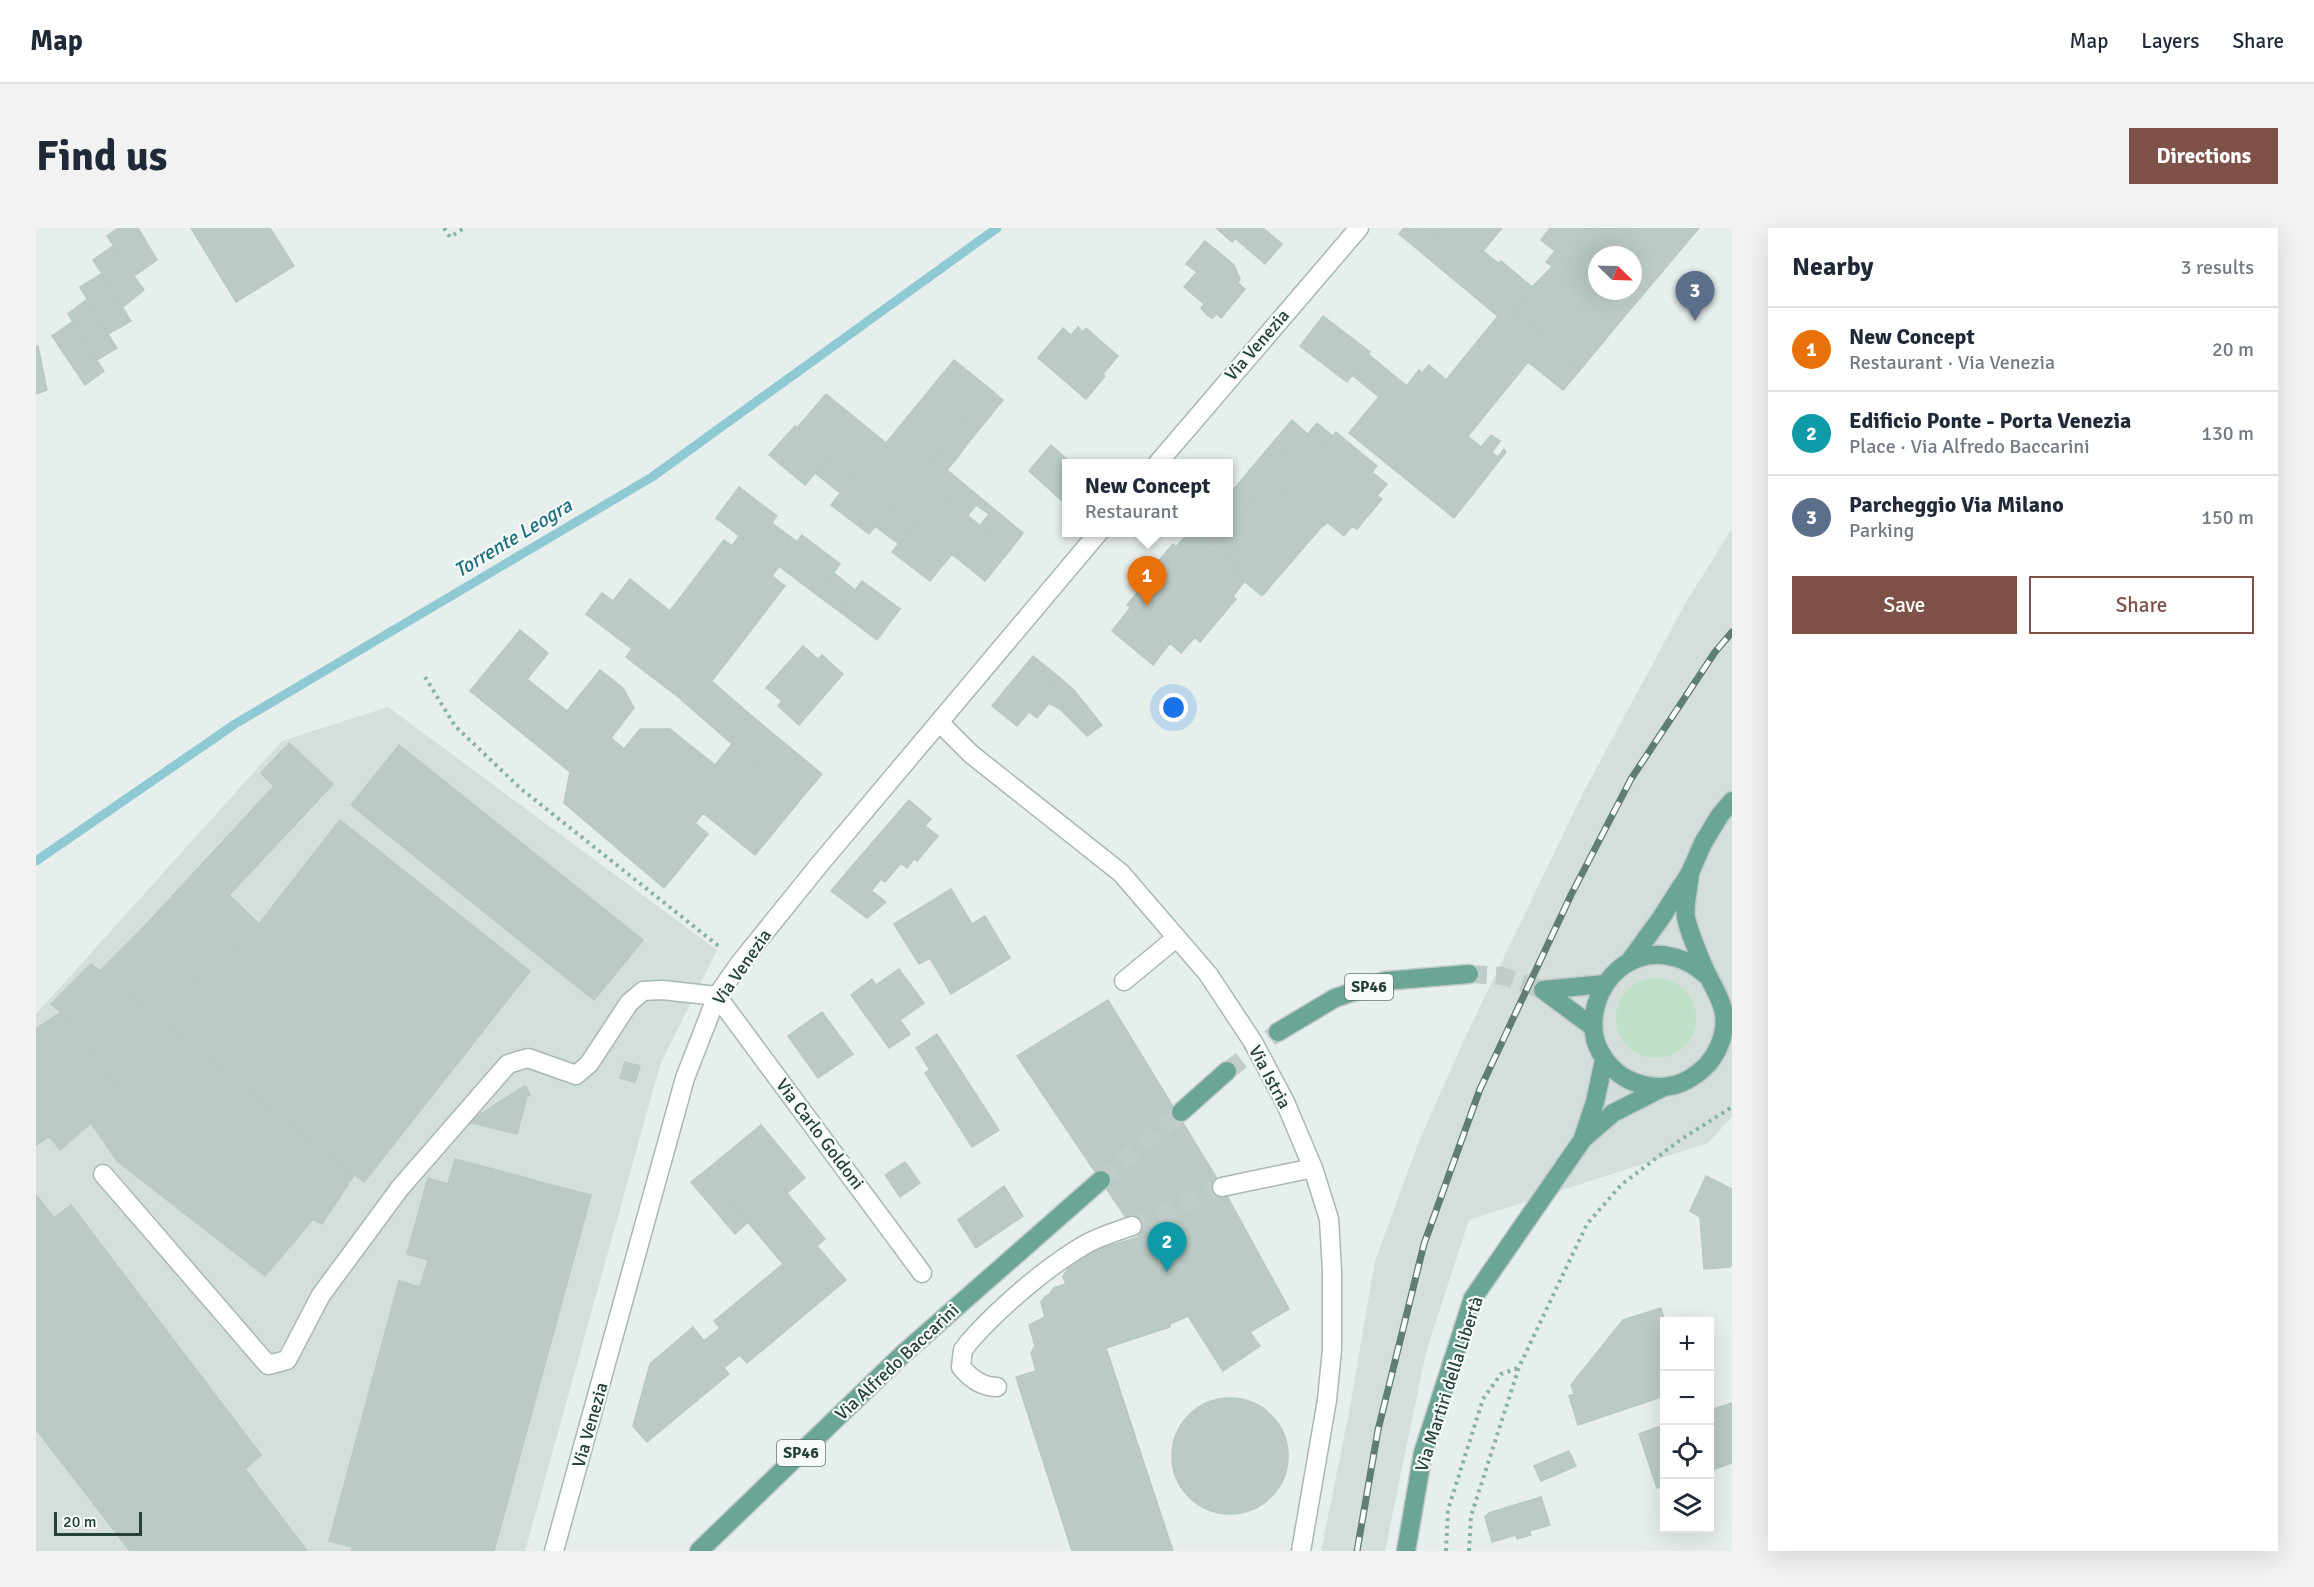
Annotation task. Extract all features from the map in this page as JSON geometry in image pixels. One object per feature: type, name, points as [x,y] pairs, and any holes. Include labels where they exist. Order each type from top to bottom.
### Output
[{"type":"main road","points":[[1629,962],[1690,873],[1703,843],[1720,815],[1732,801]]},
{"type":"main road","points":[[1690,873],[1686,918],[1708,977],[1720,995],[1725,1016],[1723,1037],[1715,1057],[1692,1078],[1683,1083],[1662,1088],[1640,1085],[1620,1075],[1605,1060],[1597,1044],[1593,1027],[1594,1005],[1604,984],[1615,971],[1629,962],[1650,955],[1672,956],[1692,964],[1708,977]]},
{"type":"main road","name":"SP46","points":[[1278,1032],[1335,998],[1386,981],[1469,974]]},
{"type":"main road","points":[[1593,1027],[1543,990],[1604,984]]},
{"type":"main road","name":"Via Martiri della Libertà","points":[[1583,1139],[1605,1060]]},
{"type":"main road","points":[[1181,1112],[1227,1071]]},
{"type":"main road","name":"Via Martiri della Libertà","points":[[1406,1551],[1423,1453],[1473,1298],[1583,1139],[1613,1113],[1662,1088]]},
{"type":"main road","name":"Via Alfredo Baccarini","points":[[699,1551],[903,1354],[1101,1180]]},
{"type":"street","name":"Via Venezia","points":[[1161,459],[1359,228]]},
{"type":"street","name":"Via Venezia","points":[[560,1547],[685,1078],[717,996],[740,963],[819,866],[1095,537]]},
{"type":"street","name":"Via Istria","points":[[939,723],[971,754],[1121,873],[1208,975],[1252,1042],[1285,1102],[1313,1168],[1329,1219],[1332,1271],[1332,1349],[1327,1400],[1301,1551]]},
{"type":"street","points":[[1124,981],[1176,938]]},
{"type":"street","points":[[103,1174],[268,1365],[287,1360],[321,1295],[400,1188],[507,1064],[528,1058],[576,1075],[589,1064],[629,1003],[643,991],[662,990],[717,996]]},
{"type":"street","name":"Via Carlo Goldoni","points":[[717,996],[922,1273]]},
{"type":"street","points":[[1222,1187],[1313,1168]]},
{"type":"street","points":[[997,1388],[988,1387],[976,1381],[961,1367],[963,1350],[969,1342],[1012,1300],[1064,1258],[1098,1238],[1132,1226]]},
{"type":"path","points":[[444,228],[450,237],[464,228]]},
{"type":"path","points":[[425,677],[455,726],[520,788],[740,963]]},
{"type":"path","points":[[1469,1551],[1470,1516],[1519,1367],[1587,1224],[1621,1185],[1680,1140],[1732,1107]]},
{"type":"path","points":[[1446,1551],[1448,1510],[1483,1399],[1502,1374],[1519,1367]]},
{"type":"shaded area","points":[[1732,528],[1732,1117],[1708,1143],[1469,1220],[1426,1352],[1385,1551],[1321,1551],[1350,1407],[1375,1261],[1419,1141],[1464,1040],[1583,793],[1685,604]]},
{"type":"shaded area","points":[[388,707],[717,950],[660,1065],[525,1551],[36,1551],[36,1014],[282,741]]},
{"type":"green space","points":[[1656,978],[1671,981],[1684,990],[1693,1003],[1696,1018],[1693,1033],[1684,1046],[1671,1055],[1656,1058],[1641,1055],[1628,1046],[1619,1033],[1616,1018],[1619,1003],[1628,990],[1641,981]]},
{"type":"building","points":[[118,228],[138,228],[157,260],[134,276],[107,236]]},
{"type":"building","points":[[191,228],[270,228],[294,266],[236,302]]},
{"type":"building","points":[[1216,228],[1263,228],[1282,244],[1265,264],[1235,238],[1232,242]]},
{"type":"building","points":[[1404,228],[1420,228],[1434,239],[1444,228],[1502,228],[1483,251],[1498,263],[1501,261],[1532,287],[1506,323],[1399,234]]},
{"type":"building","points":[[1420,228],[1444,228],[1434,239]]},
{"type":"building","points":[[1550,228],[1699,228],[1642,296],[1642,246],[1588,246],[1588,299],[1546,262],[1555,251],[1541,240]]},
{"type":"building","points":[[1205,241],[1234,265],[1240,279],[1238,283],[1245,289],[1221,318],[1217,314],[1212,318],[1207,315],[1201,308],[1204,304],[1184,287],[1197,272],[1186,264]]},
{"type":"building","points":[[113,246],[144,290],[123,307],[93,260]]},
{"type":"building","points":[[1551,268],[1618,324],[1580,370],[1569,361],[1571,358],[1516,311],[1532,287]]},
{"type":"building","points":[[101,274],[131,321],[108,334],[80,287]]},
{"type":"building","points":[[86,300],[117,348],[97,360],[68,314]]},
{"type":"building","points":[[1589,300],[1638,300],[1618,324]]},
{"type":"building","points":[[1516,311],[1571,358],[1569,361],[1580,370],[1563,390],[1528,362],[1468,436],[1407,386],[1419,370],[1422,373],[1429,365],[1446,380],[1498,316],[1506,323]]},
{"type":"building","points":[[1323,316],[1370,352],[1347,382],[1300,346]]},
{"type":"building","points":[[72,322],[104,371],[85,385],[52,336]]},
{"type":"building","points":[[1078,327],[1083,332],[1086,328],[1118,356],[1086,399],[1038,358],[1063,328],[1071,335]]},
{"type":"building","points":[[36,346],[38,346],[47,390],[36,394]]},
{"type":"building","points":[[1368,354],[1481,447],[1491,435],[1500,441],[1492,452],[1498,457],[1504,449],[1506,452],[1454,518],[1349,433],[1379,397],[1352,375]]},
{"type":"building","points":[[954,360],[989,388],[955,431],[969,442],[957,458],[943,447],[919,476],[1010,550],[985,581],[797,428],[826,394],[886,443]]},
{"type":"building","points":[[989,388],[1003,400],[969,442],[955,431]]},
{"type":"building","points":[[1292,420],[1302,429],[1278,458],[1283,463],[1233,521],[1233,490]]},
{"type":"building","points":[[1317,423],[1333,436],[1323,448],[1308,434]]},
{"type":"building","points":[[795,426],[830,455],[805,485],[769,455]]},
{"type":"building","points":[[1302,429],[1323,448],[1336,432],[1377,466],[1372,472],[1387,484],[1377,496],[1382,499],[1357,529],[1352,526],[1344,536],[1327,522],[1324,526],[1284,492],[1287,488],[1249,502],[1283,463],[1278,458]]},
{"type":"building","points":[[1051,445],[1066,459],[1062,459],[1062,499],[1061,500],[1029,471]]},
{"type":"building","points":[[943,447],[957,458],[947,470],[1023,533],[1010,550],[980,526],[989,514],[976,505],[968,515],[919,476]]},
{"type":"building","points":[[830,455],[854,474],[840,493],[815,473]]},
{"type":"building","points":[[854,474],[892,505],[869,534],[831,505]]},
{"type":"building","points":[[739,487],[777,516],[754,547],[716,518]]},
{"type":"building","points":[[1287,488],[1284,492],[1323,525],[1262,596],[1233,572],[1239,565],[1213,544],[1219,537],[1233,537],[1233,521],[1249,502]]},
{"type":"building","points":[[892,505],[915,524],[899,544],[875,526]]},
{"type":"building","points":[[772,523],[797,542],[772,576],[732,546],[739,536],[754,547]]},
{"type":"building","points":[[915,524],[952,554],[930,581],[892,552]]},
{"type":"building","points":[[802,535],[840,564],[817,595],[779,566]]},
{"type":"building","points":[[1185,537],[1196,537],[1202,542],[1206,537],[1239,565],[1233,572],[1244,582],[1233,596],[1236,599],[1200,642],[1195,637],[1181,653],[1170,643],[1166,648],[1132,619],[1137,613],[1127,605],[1141,588],[1138,585],[1173,544],[1176,547]]},
{"type":"building","points":[[1196,537],[1206,537],[1202,542]]},
{"type":"building","points":[[1206,537],[1219,537],[1213,544]]},
{"type":"building","points":[[724,540],[785,586],[712,681],[698,669],[677,696],[626,657],[632,649],[586,614],[602,593],[613,601],[630,579],[670,611]]},
{"type":"building","points":[[834,573],[855,590],[839,611],[817,595]]},
{"type":"building","points":[[862,581],[900,609],[877,640],[839,611]]},
{"type":"building","points":[[1130,608],[1137,613],[1132,619],[1166,648],[1153,665],[1112,631]]},
{"type":"building","points":[[520,630],[548,653],[527,679],[567,711],[600,670],[623,688],[634,708],[611,738],[624,749],[640,729],[670,729],[715,765],[732,744],[800,800],[755,855],[703,813],[695,823],[708,834],[664,888],[564,803],[570,772],[470,691]]},
{"type":"building","points":[[803,646],[818,659],[822,655],[843,674],[799,725],[778,706],[782,701],[766,688]]},
{"type":"building","points":[[1033,656],[1059,677],[1017,726],[992,706]]},
{"type":"building","points":[[698,669],[753,717],[732,744],[677,696]]},
{"type":"building","points":[[1059,677],[1074,690],[1102,725],[1087,736],[1060,709],[1049,703],[1037,718],[1029,712]]},
{"type":"building","points":[[753,717],[822,774],[800,800],[732,744]]},
{"type":"building","points":[[289,743],[333,784],[229,895],[259,924],[202,985],[142,929],[274,786],[261,773]]},
{"type":"building","points":[[399,745],[643,940],[594,1000],[351,805]]},
{"type":"building","points":[[909,800],[931,819],[925,826],[938,836],[917,861],[914,859],[907,868],[901,863],[885,882],[881,879],[871,891],[847,872]]},
{"type":"building","points":[[340,820],[530,971],[364,1182],[100,971],[142,929],[202,985],[259,924]]},
{"type":"building","points":[[847,872],[886,902],[867,918],[831,891]]},
{"type":"building","points":[[951,889],[972,924],[985,916],[1010,958],[951,994],[930,958],[919,964],[894,924]]},
{"type":"building","points":[[91,964],[354,1175],[322,1224],[313,1219],[265,1276],[117,1161],[91,1123],[123,1095],[61,1012],[51,1004]]},
{"type":"building","points":[[899,969],[924,1003],[900,1020],[910,1034],[889,1048],[851,995],[872,979],[876,985]]},
{"type":"building","points":[[1108,1000],[1222,1187],[1289,1309],[1250,1332],[1260,1346],[1223,1371],[1188,1316],[1170,1324],[1170,1327],[1106,1348],[1173,1551],[1072,1551],[1016,1377],[1036,1371],[1031,1353],[1035,1346],[1029,1325],[1045,1317],[1041,1302],[1046,1296],[1054,1288],[1066,1284],[1063,1276],[1068,1269],[1064,1260],[1139,1237],[1017,1056]]},
{"type":"building","points":[[61,1012],[123,1095],[60,1150],[36,1118],[36,1029]]},
{"type":"building","points":[[822,1012],[853,1054],[818,1078],[788,1036]]},
{"type":"building","points":[[937,1034],[999,1130],[972,1147],[925,1073],[930,1070],[916,1048]]},
{"type":"building","points":[[625,1062],[640,1066],[635,1082],[620,1078]]},
{"type":"building","points":[[525,1086],[530,1095],[527,1096],[517,1134],[468,1122]]},
{"type":"building","points":[[36,1118],[50,1136],[36,1145]]},
{"type":"building","points":[[761,1125],[805,1178],[787,1193],[825,1239],[817,1246],[846,1280],[747,1363],[740,1355],[724,1368],[729,1374],[647,1442],[633,1426],[650,1364],[693,1327],[704,1341],[720,1328],[714,1321],[783,1264],[705,1171]]},
{"type":"building","points":[[455,1159],[493,1169],[390,1551],[351,1551],[352,1547],[329,1541],[399,1281],[420,1287],[428,1260],[407,1254],[428,1178],[448,1184]]},
{"type":"building","points":[[905,1162],[920,1183],[900,1197],[885,1175]]},
{"type":"building","points":[[493,1169],[555,1186],[456,1551],[390,1551]]},
{"type":"building","points":[[705,1171],[748,1222],[735,1234],[691,1182]]},
{"type":"building","points":[[1706,1176],[1732,1189],[1732,1264],[1730,1267],[1704,1269],[1700,1217],[1690,1211]]},
{"type":"building","points":[[555,1186],[591,1195],[494,1551],[456,1551]]},
{"type":"building","points":[[1004,1186],[1023,1216],[976,1248],[958,1220]]},
{"type":"building","points":[[36,1195],[54,1218],[71,1205],[261,1455],[245,1469],[307,1551],[130,1551],[36,1429]]},
{"type":"building","points":[[1661,1308],[1664,1317],[1660,1317],[1660,1397],[1578,1425],[1569,1396],[1574,1394],[1571,1385],[1623,1320]]},
{"type":"building","points":[[1230,1398],[1252,1402],[1271,1415],[1284,1434],[1288,1456],[1284,1478],[1271,1497],[1252,1510],[1230,1514],[1208,1510],[1189,1497],[1176,1478],[1172,1456],[1176,1434],[1189,1415],[1208,1402]]},
{"type":"building","points":[[1732,1403],[1732,1463],[1714,1470],[1714,1425],[1714,1409]]},
{"type":"building","points":[[1660,1426],[1660,1487],[1657,1488],[1639,1434]]},
{"type":"building","points":[[1569,1451],[1576,1466],[1541,1481],[1534,1466]]},
{"type":"building","points":[[1541,1497],[1550,1525],[1529,1531],[1531,1535],[1517,1539],[1516,1535],[1492,1542],[1485,1517],[1489,1513]]},
{"type":"waterway","name":"Torrente Leogra","points":[[36,861],[235,724],[652,477],[997,228]]},
{"type":"tunnel","points":[[1469,974],[1503,976],[1543,990]]},
{"type":"tunnel","points":[[1227,1071],[1278,1032]]},
{"type":"tunnel","points":[[1101,1180],[1181,1112]]},
{"type":"tunnel","points":[[1132,1226],[1222,1187]]},
{"type":"railway","points":[[1357,1551],[1378,1430],[1424,1244],[1480,1089],[1571,895],[1631,779],[1715,652],[1732,632]]},
{"type":"place","name":"Parcheggio Via Milano","points":[[1695,321]]},
{"type":"place","name":"New Concept","points":[[1147,606]]},
{"type":"place","name":"Edificio Ponte - Porta Venezia","points":[[1167,1272]]}]
